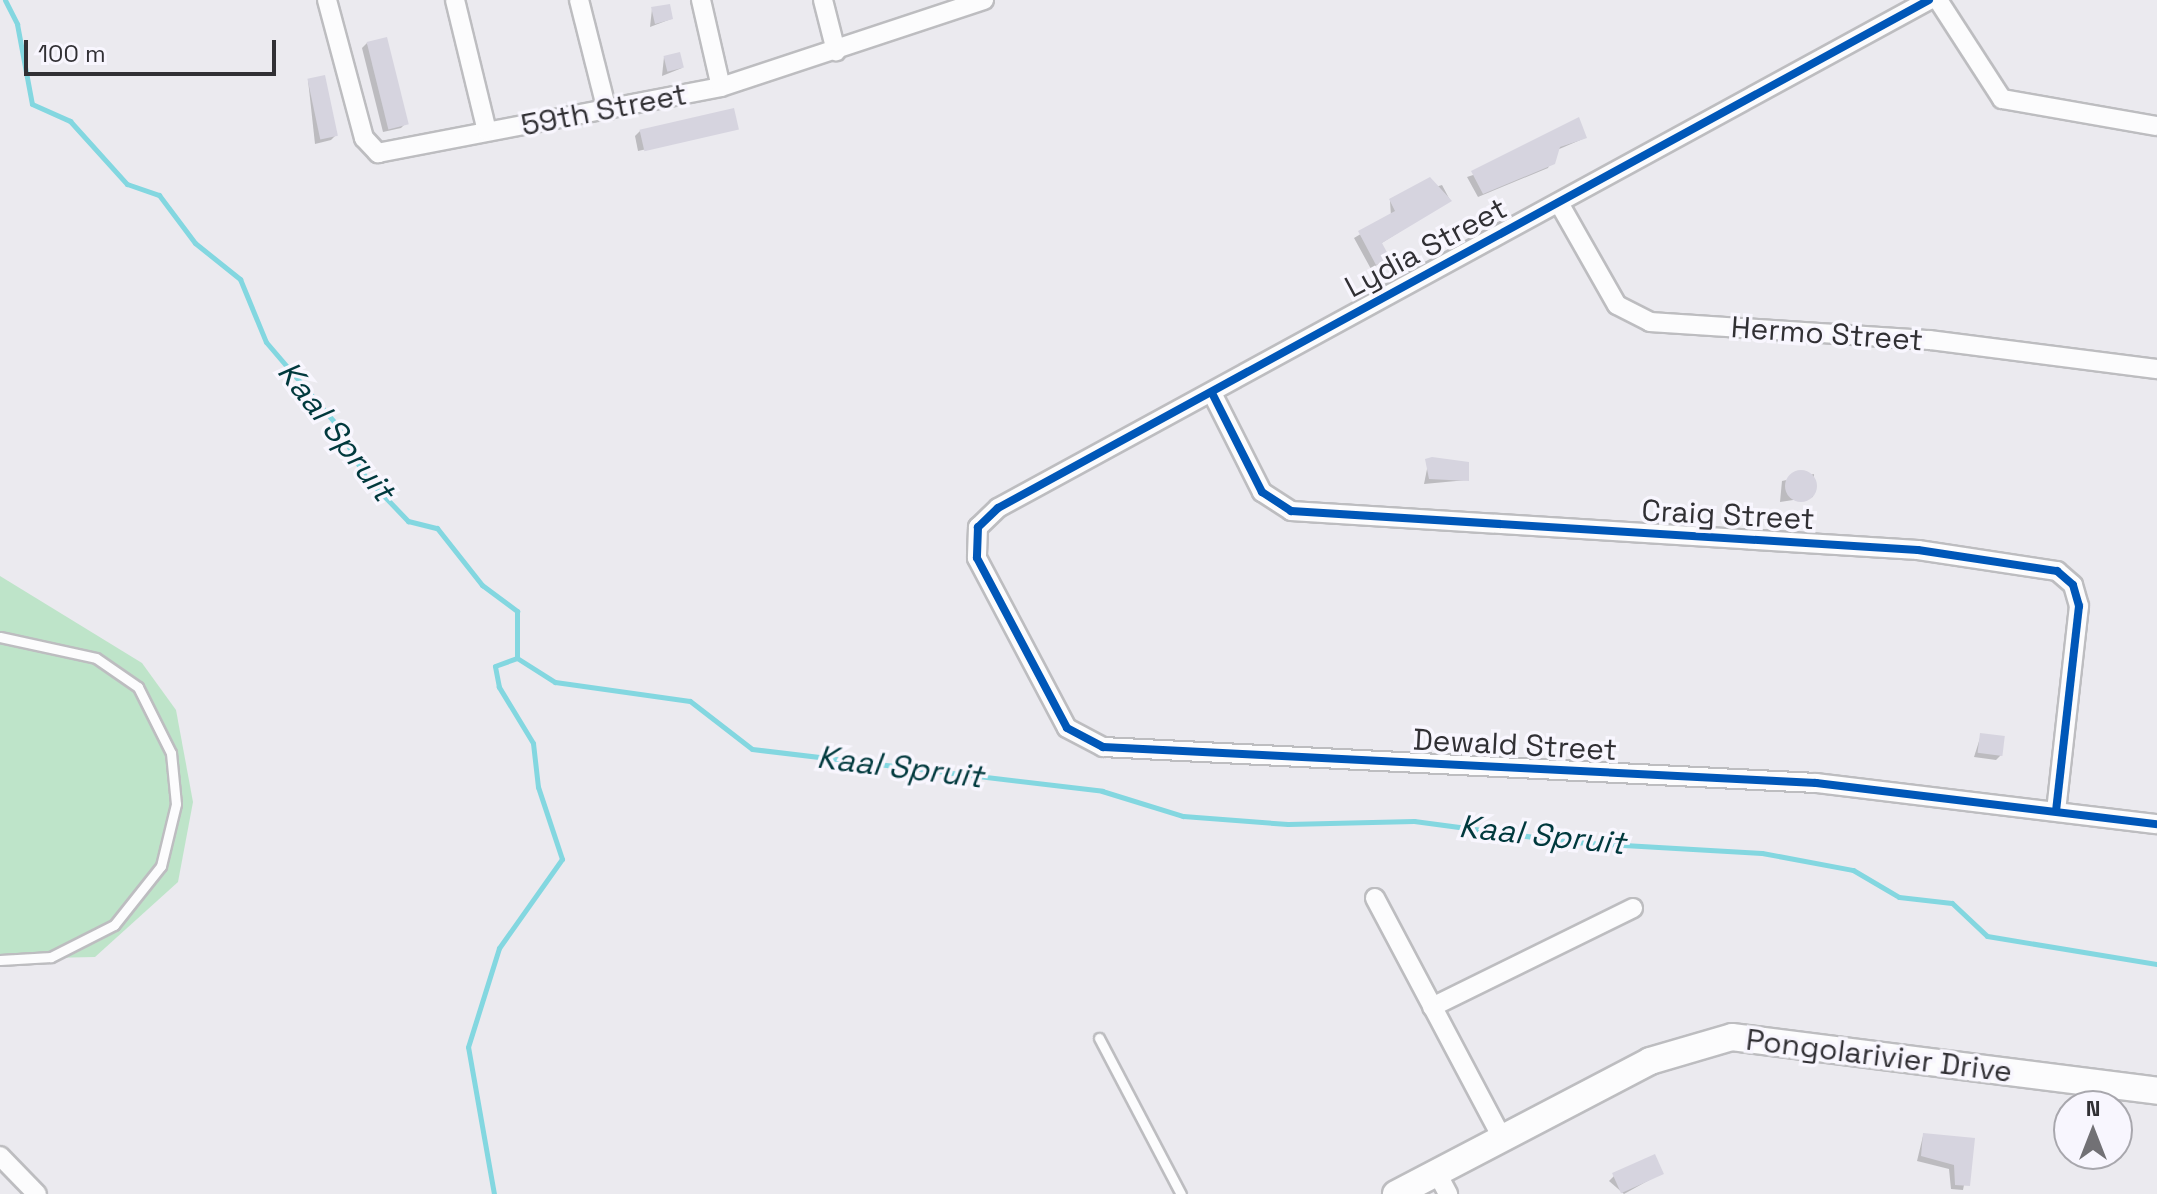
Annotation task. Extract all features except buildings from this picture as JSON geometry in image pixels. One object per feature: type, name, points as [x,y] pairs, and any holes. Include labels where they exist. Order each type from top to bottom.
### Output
[{"type":"street","name":"59th Street","points":[[327,0],[367,146],[378,153],[721,87],[984,0]]},
{"type":"street","points":[[455,0],[487,131]]},
{"type":"street","points":[[579,0],[607,111]]},
{"type":"street","points":[[701,0],[721,87]]},
{"type":"street","points":[[823,0],[836,51]]},
{"type":"street","name":"Lydia Street","points":[[977,558],[978,527],[998,508],[1929,0]]},
{"type":"street","points":[[1938,0],[2002,99],[2157,126]]},
{"type":"street","name":"Hermo Street","points":[[1559,203],[1617,305],[1650,322],[1930,340],[2157,369]]},
{"type":"street","name":"Craig Street","points":[[1212,393],[1262,492],[1291,511],[1932,551],[2057,571],[2073,585],[2079,606],[2056,811]]},
{"type":"street","name":"Dewald Street","points":[[977,558],[1067,728],[1103,747],[1816,783],[2157,824]]},
{"type":"street","points":[[1375,898],[1502,1138]]},
{"type":"street","points":[[1432,1007],[1633,908]]},
{"type":"street","name":"Pongolarivier Drive","points":[[1396,1194],[1442,1184],[1502,1138],[1669,1052],[1732,1037],[2157,1091]]},
{"type":"street","points":[[0,1156],[37,1194]]},
{"type":"lane","points":[[0,637],[96,658],[138,687],[171,753],[176,804],[161,866],[114,925],[51,957],[0,960]]},
{"type":"lane","points":[[1099,1038],[1181,1194]]},
{"type":"green space","points":[[0,576],[142,663],[176,710],[193,802],[178,882],[95,957],[0,959]]},
{"type":"waterway","name":"Kaal Spruit","points":[[5,0],[17,24],[32,104],[70,121],[127,184],[159,195],[195,243],[240,279],[266,342],[337,425],[364,475],[408,521],[437,528],[482,585],[517,611],[517,658]]},
{"type":"waterway","name":"Kaal Spruit","points":[[517,658],[555,682],[690,701],[752,749],[1102,791],[1183,816],[1288,824],[1414,821],[1572,842],[1762,853],[1853,870],[1899,897],[1952,903],[1987,936],[2157,964]]},
{"type":"waterway","points":[[494,1194],[468,1047],[499,948],[562,859],[538,787],[533,743],[499,687],[495,666],[517,658]]},
{"type":"cycle path","points":[[1929,0],[998,508],[978,527],[977,558],[1067,728],[1103,747],[1816,783],[2157,824]]},
{"type":"cycle path","points":[[1212,393],[1262,492],[1291,511],[1918,550],[2057,571],[2073,585],[2079,606],[2056,811]]}]
